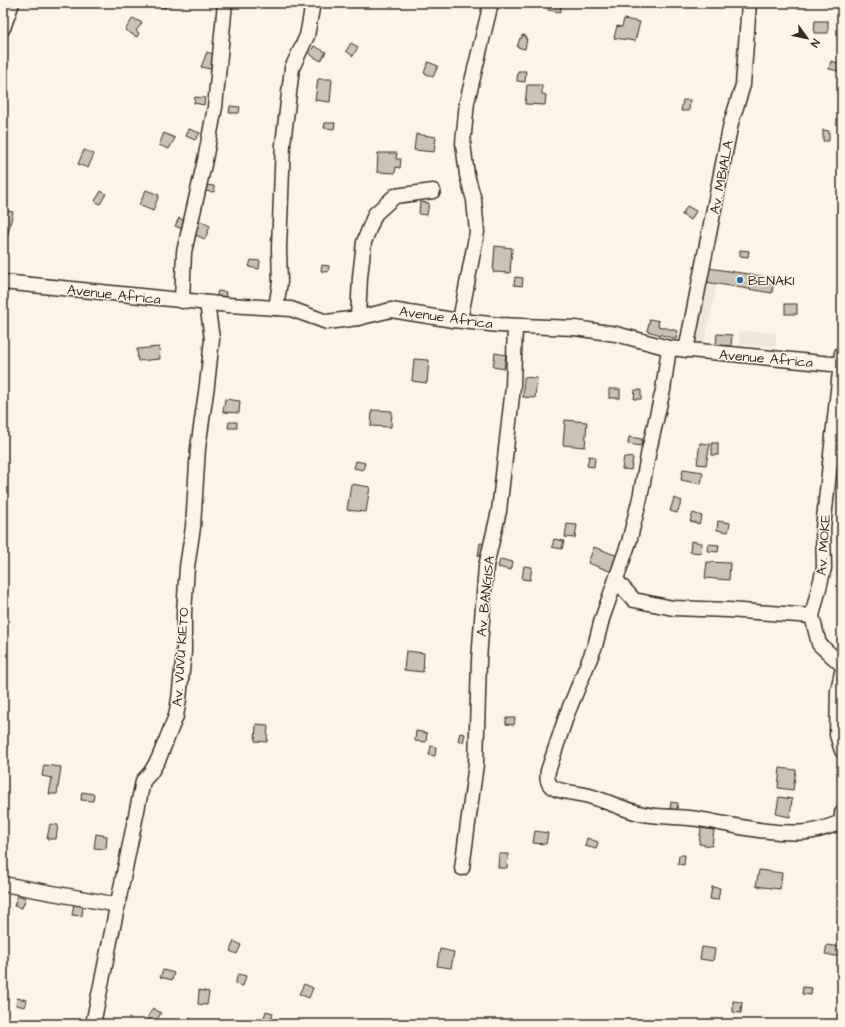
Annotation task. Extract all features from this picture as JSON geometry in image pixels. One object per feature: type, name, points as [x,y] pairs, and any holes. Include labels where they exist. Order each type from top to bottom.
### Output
[{"type":"street","points":[[3,28],[12,3]]},
{"type":"street","points":[[182,301],[184,252],[205,160],[215,107],[225,3]]},
{"type":"street","points":[[276,308],[280,282],[279,248],[283,144],[292,68],[308,36],[313,3]]},
{"type":"street","points":[[460,320],[476,232],[474,200],[467,174],[463,143],[467,102],[491,3]]},
{"type":"street","name":"Av. MBIALA","points":[[686,350],[732,123],[743,84],[749,3]]},
{"type":"street","points":[[358,318],[360,277],[364,242],[375,214],[395,196],[433,191]]},
{"type":"street","name":"Avenue Africa","points":[[3,282],[182,301],[290,309],[327,322],[358,318],[391,310],[515,326],[575,328],[616,334],[669,348],[686,350],[842,361]]},
{"type":"street","name":"Av. VUVU KIETO","points":[[94,1024],[143,781],[151,772],[159,758],[176,716],[179,698],[184,652],[184,613],[187,567],[192,527],[198,448],[212,339],[207,303]]},
{"type":"street","name":"Av. BANGISA","points":[[462,868],[476,764],[479,660],[486,566],[499,511],[513,387],[515,326]]},
{"type":"street","points":[[669,348],[663,390],[629,542],[602,619],[595,646],[567,714],[548,771],[547,779],[550,785],[557,789],[589,796],[617,807],[644,814],[702,819],[734,826],[784,832],[807,832],[827,828],[842,822],[842,813]]},
{"type":"street","name":"Av. MOKE","points":[[842,361],[823,528],[824,568],[812,616],[819,644],[842,665]]},
{"type":"street","points":[[616,580],[634,600],[673,608],[812,616]]},
{"type":"street","points":[[842,672],[838,690],[837,735],[842,751]]},
{"type":"street","points":[[3,884],[118,905]]},
{"type":"shaded area","points":[[706,282],[717,284],[704,344],[692,343]]},
{"type":"shaded area","points":[[739,331],[776,333],[776,346],[739,345]]},
{"type":"building","points":[[153,3],[166,3],[165,8],[153,5]]},
{"type":"building","points":[[550,3],[562,4],[560,12],[548,10]]},
{"type":"building","points":[[133,18],[142,23],[136,31],[139,33],[137,37],[125,30]]},
{"type":"building","points":[[624,19],[640,22],[635,41],[614,38],[617,26],[622,27]]},
{"type":"building","points":[[815,21],[828,21],[828,33],[814,33]]},
{"type":"building","points":[[522,35],[526,36],[525,39],[527,39],[525,49],[517,47]]},
{"type":"building","points":[[351,43],[358,47],[353,56],[346,51]]},
{"type":"building","points":[[314,46],[326,52],[321,61],[309,54]]},
{"type":"building","points":[[207,52],[220,57],[215,70],[201,67]]},
{"type":"building","points":[[831,61],[841,64],[839,71],[829,69]]},
{"type":"building","points":[[428,62],[438,66],[433,77],[424,73]]},
{"type":"building","points":[[518,71],[526,71],[525,82],[517,81]]},
{"type":"building","points":[[318,79],[332,79],[330,102],[315,100]]},
{"type":"building","points":[[527,85],[542,85],[542,94],[546,95],[545,105],[525,104]]},
{"type":"building","points":[[195,97],[205,98],[204,105],[194,103]]},
{"type":"building","points":[[683,100],[690,100],[689,111],[681,111]]},
{"type":"building","points":[[230,106],[240,107],[239,113],[229,113]]},
{"type":"building","points":[[325,123],[335,123],[334,129],[324,128]]},
{"type":"building","points":[[189,129],[200,133],[195,140],[186,136]]},
{"type":"building","points":[[823,130],[829,131],[829,141],[823,141]]},
{"type":"building","points":[[164,133],[175,138],[169,149],[159,145]]},
{"type":"building","points":[[416,134],[436,137],[434,152],[414,150]]},
{"type":"building","points":[[84,150],[94,154],[88,168],[78,164]]},
{"type":"building","points":[[378,153],[397,153],[396,159],[401,159],[400,168],[396,167],[395,173],[377,172]]},
{"type":"building","points":[[205,185],[214,186],[214,192],[204,191]]},
{"type":"building","points":[[146,190],[159,195],[153,211],[139,205]]},
{"type":"building","points":[[101,191],[106,194],[100,204],[95,201]]},
{"type":"building","points":[[420,202],[429,203],[427,215],[419,214]]},
{"type":"building","points":[[687,206],[696,211],[691,220],[682,215]]},
{"type":"building","points":[[3,210],[13,212],[7,238],[3,237]]},
{"type":"building","points":[[179,218],[189,223],[185,230],[175,226]]},
{"type":"building","points":[[200,221],[210,226],[205,239],[195,235]]},
{"type":"building","points":[[495,246],[512,248],[510,273],[493,272]]},
{"type":"building","points":[[740,250],[749,251],[748,257],[740,256]]},
{"type":"building","points":[[251,260],[260,261],[259,269],[249,267]]},
{"type":"building","points":[[322,265],[329,266],[328,272],[321,271]]},
{"type":"building","name":"BENAKI","points":[[709,268],[774,278],[772,293],[706,282]]},
{"type":"building","points":[[515,277],[523,278],[522,286],[514,285]]},
{"type":"building","points":[[218,291],[226,292],[225,298],[216,297]]},
{"type":"building","points":[[785,304],[797,304],[797,314],[785,314]]},
{"type":"building","points":[[650,319],[659,321],[658,326],[678,331],[676,339],[647,331]]},
{"type":"building","points":[[717,334],[732,335],[731,346],[716,345]]},
{"type":"building","points":[[159,347],[160,359],[138,361],[137,349]]},
{"type":"building","points":[[495,353],[506,355],[504,369],[493,367]]},
{"type":"building","points":[[414,359],[429,360],[427,383],[412,381]]},
{"type":"building","points":[[524,377],[537,378],[535,398],[523,397]]},
{"type":"building","points":[[609,389],[620,389],[620,398],[609,398]]},
{"type":"building","points":[[635,390],[641,390],[641,399],[634,399]]},
{"type":"building","points":[[225,399],[240,401],[239,413],[223,412]]},
{"type":"building","points":[[372,410],[392,411],[391,427],[371,426]]},
{"type":"building","points":[[565,420],[587,422],[585,447],[563,445]]},
{"type":"building","points":[[229,422],[237,422],[237,428],[228,428]]},
{"type":"building","points":[[629,437],[642,439],[641,446],[628,444]]},
{"type":"building","points":[[700,443],[710,444],[706,465],[697,464]]},
{"type":"building","points":[[712,443],[718,443],[718,455],[712,455]]},
{"type":"building","points":[[589,456],[595,457],[594,467],[587,466]]},
{"type":"building","points":[[624,457],[633,458],[631,470],[622,469]]},
{"type":"building","points":[[356,461],[365,463],[363,470],[354,468]]},
{"type":"building","points":[[683,469],[703,472],[701,484],[681,480]]},
{"type":"building","points":[[351,484],[370,487],[366,512],[347,510]]},
{"type":"building","points":[[674,498],[682,501],[677,513],[670,511]]},
{"type":"building","points":[[693,513],[702,516],[699,524],[690,521]]},
{"type":"building","points":[[718,521],[730,523],[728,532],[717,530]]},
{"type":"building","points":[[567,524],[577,525],[575,538],[565,537]]},
{"type":"building","points":[[554,539],[564,541],[562,549],[552,547]]},
{"type":"building","points":[[691,541],[702,543],[701,553],[690,552]]},
{"type":"building","points":[[480,543],[489,544],[487,557],[478,556]]},
{"type":"building","points":[[708,544],[719,545],[718,552],[707,551]]},
{"type":"building","points":[[594,547],[618,556],[612,572],[588,563]]},
{"type":"building","points":[[500,559],[513,562],[511,570],[498,567]]},
{"type":"building","points":[[707,562],[730,563],[729,580],[705,578]]},
{"type":"building","points":[[524,566],[532,567],[530,580],[522,579]]},
{"type":"building","points":[[406,651],[424,653],[423,672],[404,670]]},
{"type":"building","points":[[506,718],[515,718],[514,725],[506,724]]},
{"type":"building","points":[[256,724],[268,725],[267,742],[255,741]]},
{"type":"building","points":[[416,731],[427,733],[426,742],[415,741]]},
{"type":"building","points":[[460,733],[465,734],[463,742],[458,740]]},
{"type":"building","points":[[431,746],[436,747],[435,756],[429,755]]},
{"type":"building","points":[[44,765],[61,767],[57,794],[49,794],[52,778],[42,776]]},
{"type":"building","points":[[780,768],[796,770],[793,790],[778,788]]},
{"type":"building","points":[[82,792],[94,794],[93,801],[81,800]]},
{"type":"building","points":[[779,797],[792,799],[790,817],[776,814]]},
{"type":"building","points":[[671,802],[678,803],[677,810],[670,809]]},
{"type":"building","points":[[50,824],[58,825],[56,839],[47,839]]},
{"type":"building","points":[[701,828],[714,830],[712,846],[699,844]]},
{"type":"building","points":[[535,831],[548,833],[546,844],[533,843]]},
{"type":"building","points":[[96,834],[107,836],[106,849],[94,848]]},
{"type":"building","points":[[587,838],[598,842],[596,849],[585,846]]},
{"type":"building","points":[[499,854],[508,854],[507,868],[498,868]]},
{"type":"building","points":[[679,855],[685,855],[684,865],[678,864]]},
{"type":"building","points":[[759,870],[782,873],[780,889],[756,886]]},
{"type":"building","points":[[712,887],[720,888],[718,900],[710,899]]},
{"type":"building","points":[[18,895],[26,898],[22,908],[14,906]]},
{"type":"building","points":[[74,904],[83,904],[82,916],[72,915]]},
{"type":"building","points":[[234,941],[241,945],[237,954],[230,951]]},
{"type":"building","points":[[827,945],[841,947],[840,957],[825,954]]},
{"type":"building","points":[[702,947],[715,949],[713,961],[700,959]]},
{"type":"building","points":[[440,949],[454,952],[451,968],[437,966]]},
{"type":"building","points":[[163,970],[174,973],[172,980],[160,977]]},
{"type":"building","points":[[238,974],[246,976],[243,986],[235,984]]},
{"type":"building","points":[[304,984],[313,988],[309,998],[299,994]]},
{"type":"building","points":[[803,987],[812,988],[811,995],[802,994]]},
{"type":"building","points":[[199,990],[209,992],[207,1005],[198,1004]]},
{"type":"building","points":[[17,998],[27,1000],[25,1007],[16,1005]]},
{"type":"building","points":[[733,1001],[742,1002],[741,1013],[733,1012]]},
{"type":"building","points":[[153,1008],[161,1013],[155,1023],[147,1018]]},
{"type":"building","points":[[266,1011],[273,1013],[270,1024],[263,1021]]},
{"type":"building","points":[[189,1018],[199,1023],[199,1024],[186,1024]]},
{"type":"place","name":"BENAKI","points":[[740,280]]}]
